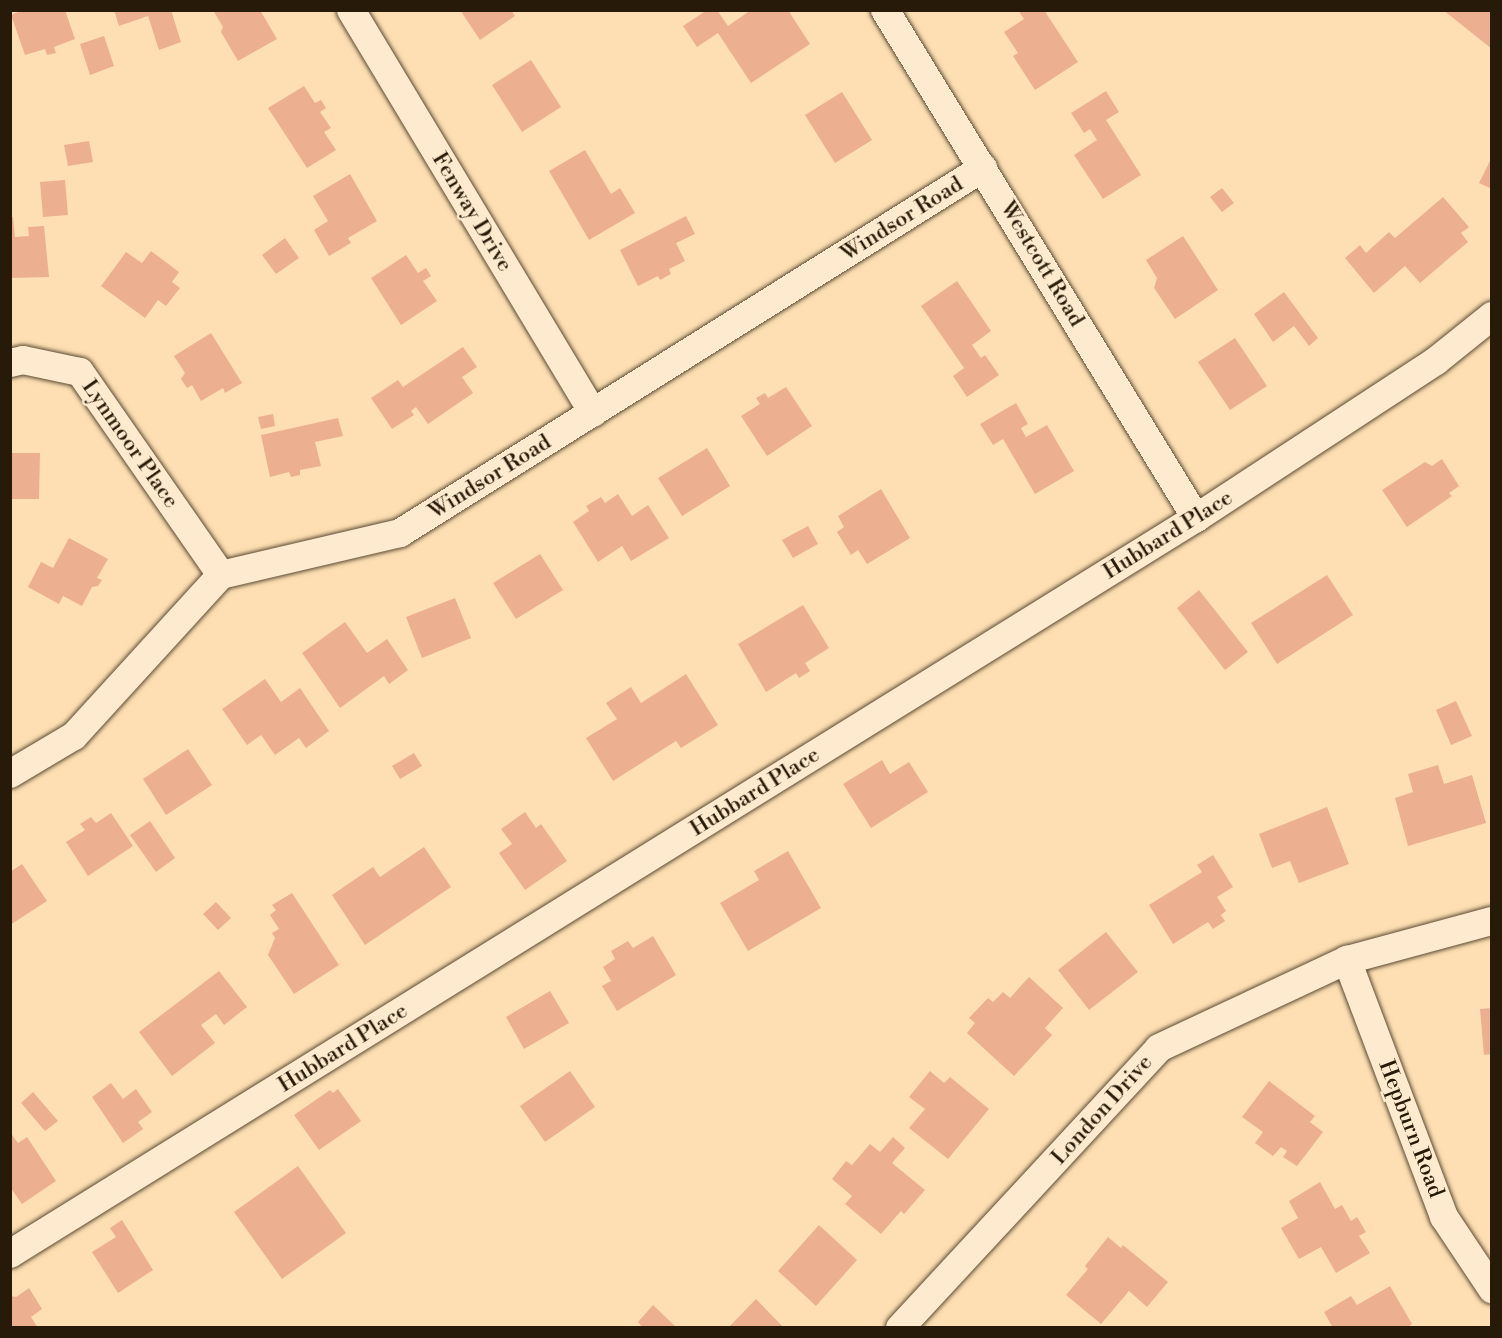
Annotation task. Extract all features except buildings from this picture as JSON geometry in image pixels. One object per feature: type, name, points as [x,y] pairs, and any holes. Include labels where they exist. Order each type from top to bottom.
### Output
[{"type":"street","name":"Fenway Drive","points":[[351,10],[593,413]]},
{"type":"street","name":"Westcott Road","points":[[885,10],[1196,518]]},
{"type":"street","name":"Windsor Road","points":[[221,575],[400,533],[983,168]]},
{"type":"street","name":"Hubbard Place","points":[[10,1254],[1196,518],[1436,361],[1491,316]]},
{"type":"street","name":"Lynmoor Place","points":[[10,363],[23,360],[80,372],[221,575]]},
{"type":"street","points":[[10,774],[74,736],[221,575]]},
{"type":"street","name":"London Drive","points":[[900,1328],[1159,1048],[1347,960],[1491,921]]},
{"type":"street","name":"Hepburn Road","points":[[1347,960],[1444,1217],[1491,1289]]}]
